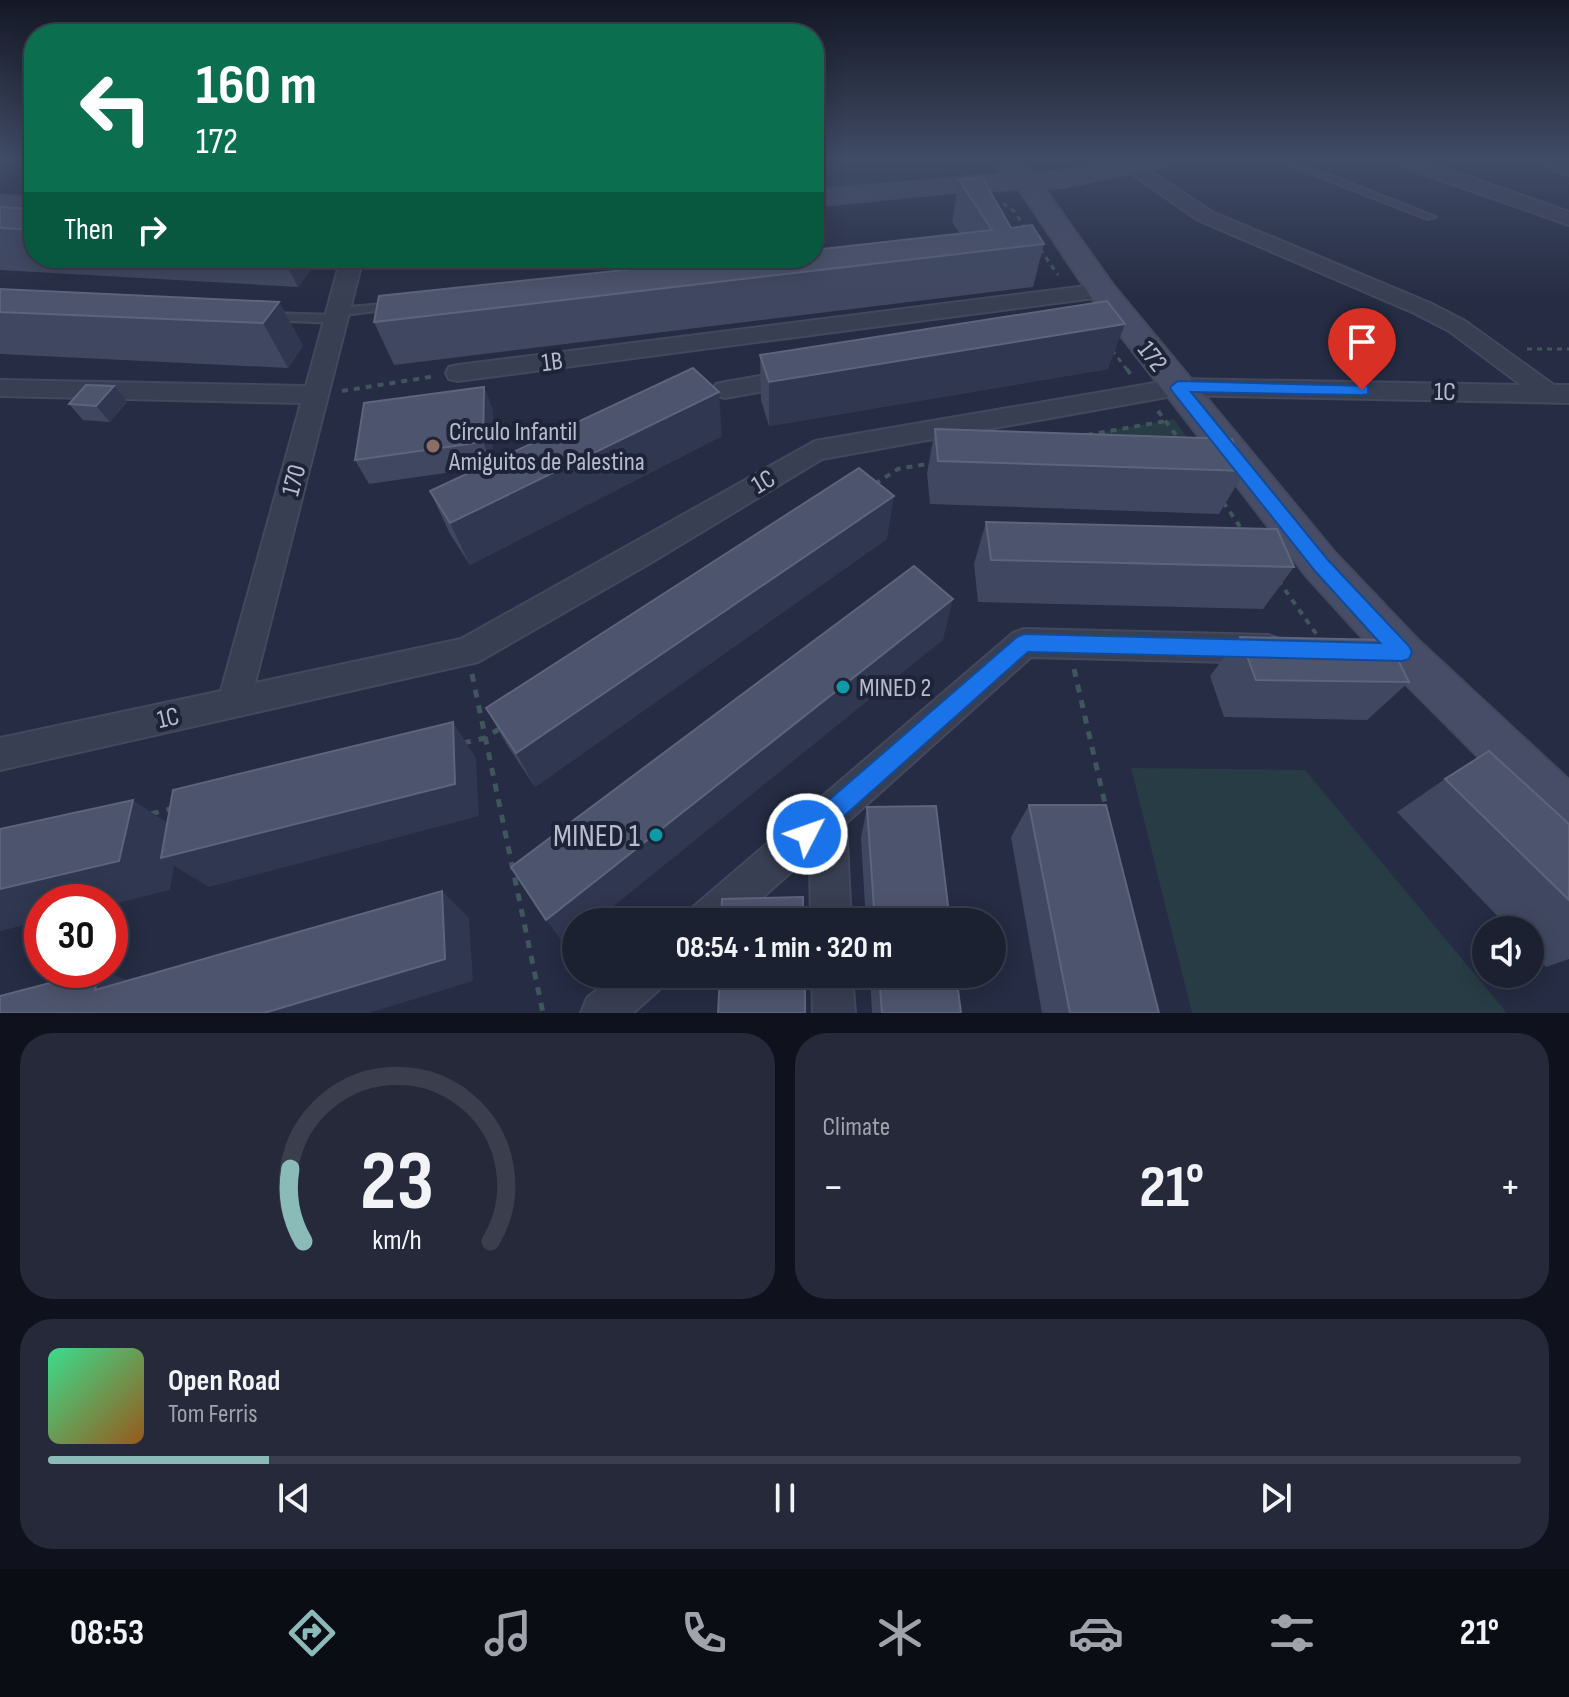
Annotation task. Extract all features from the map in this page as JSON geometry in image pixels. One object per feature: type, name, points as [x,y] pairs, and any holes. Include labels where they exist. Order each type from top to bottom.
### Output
[{"type":"street","name":"172","points":[[1028,205],[1162,400],[1402,652],[1569,814]]},
{"type":"street","points":[[1190,205],[1205,216],[1422,308],[1492,349],[1558,394]]},
{"type":"street","points":[[1530,205],[1569,219]]},
{"type":"street","points":[[0,213],[24,215]]},
{"type":"street","name":"170","points":[[234,702],[349,268]]},
{"type":"street","name":"1B","points":[[458,373],[1098,308]]},
{"type":"street","points":[[725,390],[818,374]]},
{"type":"street","points":[[0,388],[316,395]]},
{"type":"street","name":"1C","points":[[0,754],[467,652],[642,554],[815,451],[1162,400],[1558,394]]},
{"type":"street","points":[[722,908],[1024,643],[1402,652]]},
{"type":"street","points":[[827,816],[830,908]]},
{"type":"street","points":[[602,1013],[631,988]]},
{"type":"street","points":[[833,988],[834,1013]]},
{"type":"lane","points":[[1400,205],[1431,217]]},
{"type":"lane","points":[[262,316],[295,320],[401,305]]},
{"type":"path","points":[[1014,205],[1014,211],[1031,235]]},
{"type":"path","points":[[1039,247],[1098,308],[1162,400],[1184,446]]},
{"type":"path","points":[[1492,349],[1569,349]]},
{"type":"path","points":[[316,395],[458,373]]},
{"type":"path","points":[[1071,438],[1162,400]]},
{"type":"path","points":[[872,486],[898,469],[946,461]]},
{"type":"path","points":[[1220,497],[1247,536]]},
{"type":"path","points":[[1274,574],[1313,650]]},
{"type":"path","points":[[1068,644],[1107,813]]},
{"type":"path","points":[[467,652],[543,1013]]},
{"type":"path","points":[[455,744],[485,738],[512,720]]},
{"type":"path","points":[[137,817],[182,806]]},
{"type":"shaded area","points":[[1174,419],[1208,467],[966,457]]},
{"type":"shaded area","points":[[1131,768],[1305,770],[1472,971],[1472,988],[1486,988],[1507,1013],[1192,1013]]},
{"type":"building","points":[[976,205],[998,205],[1011,228],[1032,225],[1044,244],[374,322],[379,296],[643,268],[824,268],[824,249],[992,230]]},
{"type":"building","points":[[0,207],[24,208],[24,229],[0,228]]},
{"type":"building","points":[[0,289],[279,302],[263,323],[0,312]]},
{"type":"building","points":[[1107,301],[1125,324],[769,382],[760,355]]},
{"type":"building","points":[[693,368],[719,392],[450,523],[430,491]]},
{"type":"building","points":[[86,385],[114,386],[96,406],[69,404]]},
{"type":"building","points":[[484,387],[483,442],[355,460],[364,403]]},
{"type":"building","points":[[935,429],[1232,439],[1245,471],[938,461]]},
{"type":"building","points":[[859,468],[894,496],[516,753],[486,708]]},
{"type":"building","points":[[986,522],[1277,529],[1294,567],[991,560]]},
{"type":"building","points":[[914,566],[953,599],[546,920],[511,867]]},
{"type":"building","points":[[1240,637],[1388,640],[1409,682],[1256,680]]},
{"type":"building","points":[[453,722],[455,784],[161,858],[173,790]]},
{"type":"building","points":[[1489,751],[1569,824],[1569,900],[1445,779]]},
{"type":"building","points":[[133,800],[119,861],[0,889],[0,829]]},
{"type":"building","points":[[1029,805],[1106,805],[1159,1013],[1070,1013]]},
{"type":"building","points":[[936,806],[948,908],[874,908],[867,807]]},
{"type":"building","points":[[442,891],[445,959],[264,1013],[0,1013],[0,996],[30,988],[128,988],[128,981]]},
{"type":"building","points":[[803,897],[803,908],[722,908],[722,899]]},
{"type":"building","points":[[719,988],[805,988],[805,1013],[718,1013]]},
{"type":"building","points":[[880,988],[958,988],[961,1013],[882,1013]]},
{"type":"place","name":"Círculo Infantil Amiguitos de Palestina","points":[[433,446]]},
{"type":"place","name":"MINED 2","points":[[843,687]]},
{"type":"place","name":"MINED 1","points":[[656,835]]},
{"type":"route","points":[[807,834],[1024,643],[1402,652],[1322,566],[1178,387],[1362,390]]}]
